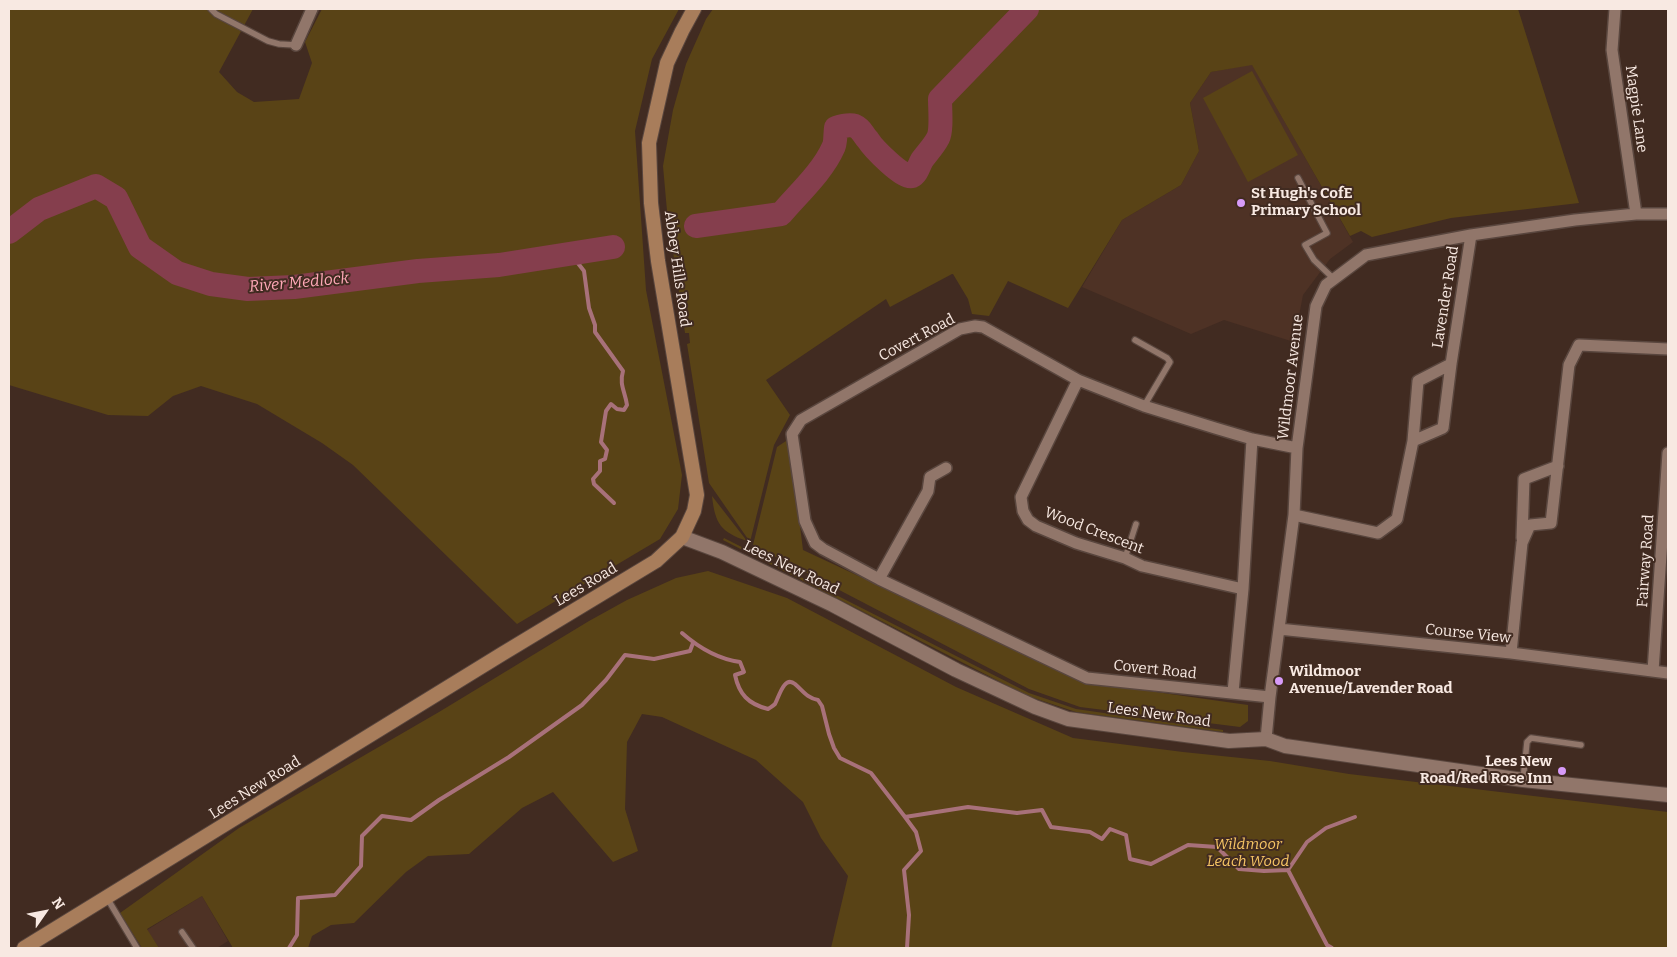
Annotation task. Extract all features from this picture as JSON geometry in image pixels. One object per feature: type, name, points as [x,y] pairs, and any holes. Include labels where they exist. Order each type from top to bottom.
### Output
[{"type":"main road","name":"Abbey Hills Road","points":[[682,537],[694,511],[697,495],[658,261],[651,203],[650,143],[667,63],[694,9]]},
{"type":"main road","name":"Lees Road","points":[[502,654],[656,561],[682,537]]},
{"type":"main road","name":"Lees New Road","points":[[24,948],[502,654]]},
{"type":"street","points":[[296,45],[312,9]]},
{"type":"street","name":"Magpie Lane","points":[[1615,9],[1612,50],[1636,214]]},
{"type":"street","name":"Wildmoor Avenue","points":[[1266,739],[1294,516],[1297,448],[1316,306],[1326,285],[1366,255],[1471,235],[1575,220],[1636,214],[1668,214]]},
{"type":"street","name":"Lavender Road","points":[[1413,441],[1443,428],[1471,235]]},
{"type":"street","name":"Covert Road","points":[[1270,697],[1087,678],[879,579],[823,549],[815,543],[805,521],[792,434],[801,420],[960,329],[975,326],[983,327],[1078,380],[1144,406],[1252,439],[1297,448]]},
{"type":"street","points":[[1522,543],[1530,525],[1552,523],[1568,365],[1579,345],[1668,349]]},
{"type":"street","name":"Lavender Road","points":[[1294,516],[1378,533],[1397,519],[1413,441],[1418,381],[1451,364]]},
{"type":"street","name":"Wood Crescent","points":[[1078,380],[1021,497],[1022,511],[1028,520],[1036,526],[1142,566],[1242,589]]},
{"type":"street","name":"Wildmoor Avenue","points":[[1233,692],[1252,439]]},
{"type":"street","name":"Fairway Road","points":[[1654,671],[1668,453]]},
{"type":"street","points":[[1511,653],[1522,543],[1524,479],[1558,466]]},
{"type":"street","points":[[879,579],[928,491],[930,477],[946,468]]},
{"type":"street","name":"Lees New Road","points":[[682,537],[722,552],[833,606],[965,674],[1035,707],[1060,716],[1229,741],[1266,739],[1285,746],[1523,780],[1668,795]]},
{"type":"street","name":"Course View","points":[[1279,629],[1511,653],[1668,673]]},
{"type":"lane","points":[[212,9],[216,14],[268,41],[296,45]]},
{"type":"lane","points":[[1298,178],[1327,233],[1306,245],[1314,260],[1334,279]]},
{"type":"lane","points":[[1135,340],[1167,358],[1170,362],[1144,406]]},
{"type":"lane","points":[[1125,558],[1136,524]]},
{"type":"lane","points":[[1523,780],[1527,742],[1531,738],[1581,745]]},
{"type":"lane","points":[[107,898],[137,948]]},
{"type":"lane","points":[[182,932],[191,946],[182,948]]},
{"type":"shaded area","name":"St Hugh's CofE Primary School","points":[[1252,64],[1353,242],[1330,259],[1303,295],[1294,342],[1224,320],[1191,334],[1082,287],[1122,220],[1181,185],[1199,151],[1190,103],[1211,72]]},
{"type":"shaded area","points":[[202,896],[228,941],[217,948],[159,948],[147,930]]},
{"type":"green space","points":[[9,9],[253,9],[219,72],[237,92],[254,102],[299,99],[312,63],[305,42],[322,9],[679,9],[652,59],[635,131],[646,290],[682,475],[678,509],[660,539],[517,624],[353,465],[322,443],[257,404],[201,386],[173,396],[148,416],[108,415],[9,385]]},
{"type":"green space","points":[[713,9],[1518,9],[1579,203],[1451,218],[1372,237],[1361,231],[1350,236],[1252,65],[1211,72],[1190,103],[1199,151],[1181,185],[1122,220],[1068,308],[1008,281],[989,316],[972,314],[968,299],[952,274],[890,307],[886,299],[766,380],[790,415],[774,445],[750,542],[709,483],[687,344],[690,343],[689,333],[685,333],[667,211],[663,166],[673,110],[686,64],[706,19]]},
{"type":"green space","points":[[1252,71],[1298,155],[1248,182],[1203,98]]},
{"type":"green space","points":[[789,439],[803,550],[1085,682],[1248,705],[1248,721],[1240,727],[1080,707],[1029,689],[753,545],[777,447]]},
{"type":"green space","points":[[712,496],[747,541],[731,534],[721,526],[715,514]]},
{"type":"green space","points":[[724,538],[1029,693],[1076,709],[1223,730],[1223,732],[1076,712],[1028,696],[723,540]]},
{"type":"green space","name":"Wildmoor Leach Wood","points":[[708,571],[787,598],[956,687],[1073,738],[1270,761],[1349,774],[1668,812],[1668,948],[831,948],[848,876],[821,838],[803,802],[756,760],[662,717],[642,714],[627,742],[625,809],[638,851],[613,862],[553,792],[522,808],[469,854],[428,856],[406,872],[354,923],[331,925],[312,936],[308,948],[233,948],[202,896],[147,929],[159,948],[142,948],[120,913],[239,828],[439,712],[589,621],[627,600],[676,578]]},
{"type":"waterway","name":"River Medlock","points":[[696,226],[781,214],[810,182],[829,157],[834,146],[836,128],[843,126],[857,127],[895,168],[908,176],[914,175],[939,134],[940,99],[1027,9]]},
{"type":"waterway","name":"River Medlock","points":[[9,232],[39,209],[96,186],[116,198],[140,247],[177,273],[211,284],[248,289],[294,287],[418,271],[499,265],[613,247]]},
{"type":"waterway","points":[[563,255],[569,262],[577,262],[584,271],[589,308],[595,325],[595,332],[623,371],[622,384],[627,405],[624,410],[617,409],[611,404],[606,411],[601,442],[607,450],[605,459],[600,461],[600,471],[593,479],[594,484],[614,503]]},
{"type":"waterway","points":[[682,633],[709,652],[740,662],[744,672],[735,675],[739,688],[750,701],[761,707],[768,709],[775,704],[780,692],[788,682],[795,684],[808,696],[818,700],[822,706],[834,748],[840,758],[871,773],[905,817],[968,807],[1017,813],[1042,810],[1051,827],[1090,832],[1102,839],[1110,829],[1126,835],[1130,859],[1151,864],[1188,845],[1217,847],[1239,869],[1288,870],[1327,945],[1332,948]]},
{"type":"waterway","points":[[289,948],[297,935],[298,898],[335,895],[361,866],[362,836],[382,816],[411,820],[439,800],[509,757],[582,705],[606,680],[625,655],[654,659],[690,651],[693,643]]},
{"type":"waterway","points":[[905,817],[916,832],[921,851],[904,870],[909,915],[907,948]]},
{"type":"waterway","points":[[1288,870],[1307,842],[1326,828],[1355,817]]},
{"type":"place","name":"St Hugh's CofE Primary School","points":[[1241,203]]},
{"type":"place","name":"Wildmoor Avenue/Lavender Road","points":[[1279,681]]},
{"type":"place","name":"Lees New Road/Red Rose Inn","points":[[1562,771]]}]
